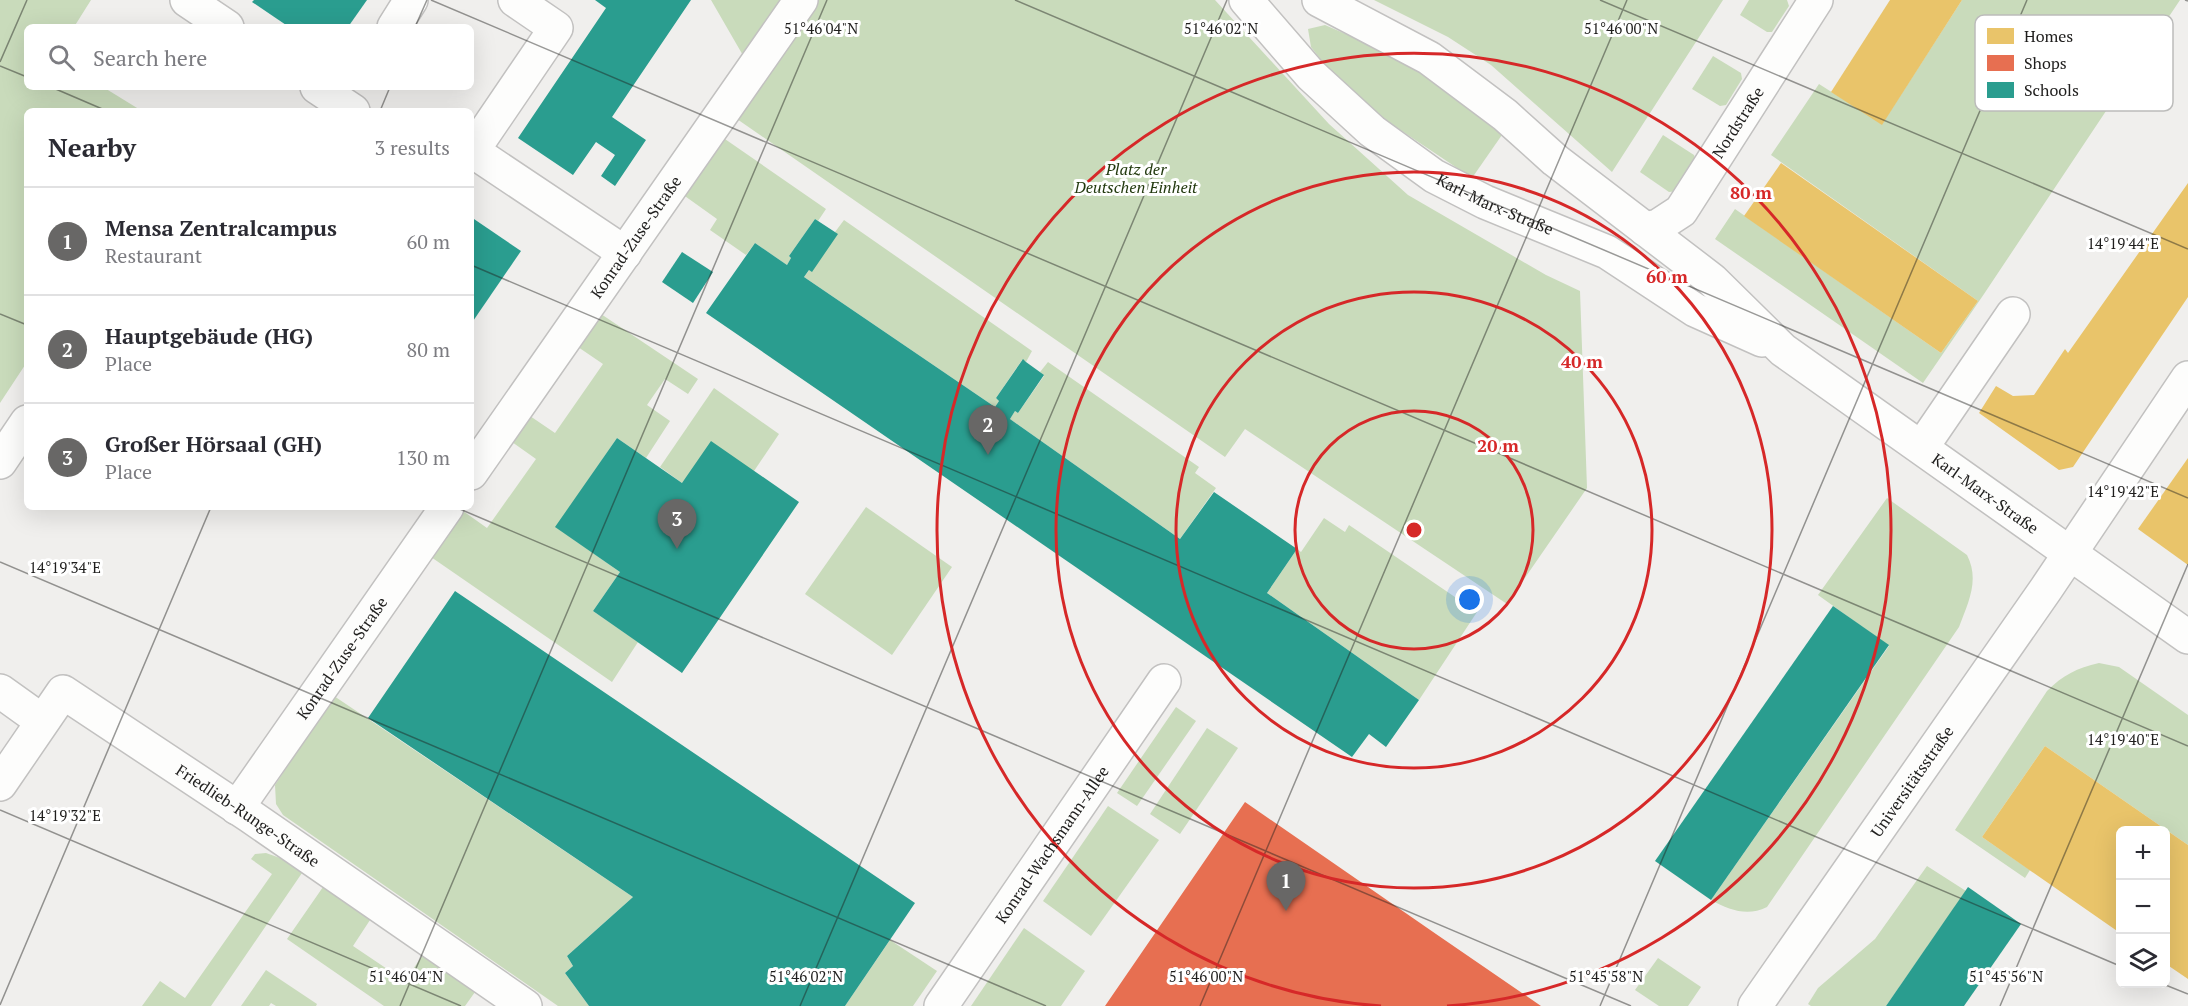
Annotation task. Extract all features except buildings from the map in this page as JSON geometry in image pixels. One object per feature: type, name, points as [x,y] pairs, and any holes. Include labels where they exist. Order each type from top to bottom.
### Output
[{"type":"street","points":[[187,0],[223,24]]},
{"type":"street","points":[[396,24],[411,0]]},
{"type":"street","points":[[474,147],[556,28],[515,0]]},
{"type":"street","name":"Konrad-Zuse-Straße","points":[[474,469],[801,0]]},
{"type":"street","name":"Karl-Marx-Straße","points":[[1246,0],[1311,75],[1372,131],[1434,176],[1485,202],[1607,252],[1695,310],[1783,350]]},
{"type":"street","name":"Karl-Marx-Straße","points":[[1319,0],[1429,58],[1505,115],[1555,160],[1712,280],[1783,350],[1922,447],[2069,555],[2188,637]]},
{"type":"street","name":"Nordstraße","points":[[1645,229],[1658,226],[1681,211],[1816,0]]},
{"type":"street","points":[[474,151],[625,253]]},
{"type":"street","points":[[1922,447],[2013,314]]},
{"type":"street","name":"Universitätsstraße","points":[[1755,1006],[2069,555],[2188,378]]},
{"type":"street","points":[[0,462],[24,426]]},
{"type":"street","name":"Konrad-Zuse-Straße","points":[[237,808],[445,510]]},
{"type":"street","name":"Konrad-Wachsmann-Allee","points":[[941,1006],[1164,681]]},
{"type":"street","points":[[0,691],[42,721]]},
{"type":"street","name":"Friedlieb-Runge-Straße","points":[[0,784],[63,692],[237,808],[525,1006]]},
{"type":"green space","points":[[0,0],[91,0],[76,24],[24,24],[24,90],[108,90],[137,108],[24,108],[24,367],[0,403]]},
{"type":"green space","name":"Platz der Deutschen Einheit","points":[[711,0],[1215,0],[1329,124],[1408,195],[1546,275],[1580,291],[1587,488],[1507,604],[1245,429],[1225,457],[724,110],[752,71]]},
{"type":"green space","points":[[1374,0],[1723,0],[1612,172],[1491,65],[1448,37]]},
{"type":"green space","points":[[1749,0],[1787,0],[1789,6],[1772,32],[1767,32],[1740,15]]},
{"type":"green space","points":[[1962,0],[2180,0],[2170,15],[1975,15],[1975,111],[2106,111],[1923,383],[1715,239],[1735,209],[1941,353],[1978,301],[1771,155],[1819,84],[1882,124]]},
{"type":"green space","points":[[1325,25],[1410,62],[1504,132],[1472,178],[1378,115],[1328,69],[1311,47],[1308,29]]},
{"type":"green space","points":[[1713,56],[1741,73],[1742,79],[1726,105],[1720,106],[1692,89]]},
{"type":"green space","points":[[1663,135],[1694,155],[1696,162],[1678,191],[1669,192],[1640,172]]},
{"type":"green space","points":[[722,137],[826,209],[818,221],[815,219],[789,256],[791,258],[787,265],[755,243],[746,255],[710,230],[717,219],[682,194]]},
{"type":"green space","points":[[844,220],[1032,351],[1026,362],[1022,360],[996,398],[999,401],[995,407],[804,277],[837,234],[835,232]]},
{"type":"green space","points":[[601,314],[698,379],[688,394],[665,379],[647,405],[670,421],[646,458],[617,438],[556,527],[620,572],[593,611],[638,642],[612,682],[431,557],[463,511],[487,528],[536,459],[512,442],[530,416],[555,433],[603,364],[578,347]]},
{"type":"green space","points":[[1048,362],[1199,467],[1195,473],[1216,488],[1180,539],[1010,419],[1015,411],[1018,413],[1044,376],[1040,372]]},
{"type":"green space","points":[[714,388],[779,434],[754,471],[682,483],[660,467]]},
{"type":"green space","points":[[1887,498],[1967,555],[1971,564],[1973,582],[1959,627],[1767,907],[1746,912],[1725,907],[1711,900],[1889,646],[1818,595]]},
{"type":"green space","points":[[866,507],[952,567],[892,655],[805,594]]},
{"type":"green space","points":[[1324,518],[1345,532],[1349,525],[1477,612],[1419,700],[1267,593],[1297,549],[1301,552]]},
{"type":"green space","points":[[2099,663],[2119,667],[2188,715],[2188,845],[2170,833],[2170,826],[2161,826],[2045,746],[1982,837],[2030,870],[2025,878],[1955,830],[2047,691],[2071,673]]},
{"type":"green space","points":[[334,696],[633,897],[567,956],[573,966],[565,973],[589,1006],[558,1006],[283,815],[276,804],[275,785]]},
{"type":"green space","points":[[1176,707],[1196,721],[1137,806],[1117,793]]},
{"type":"green space","points":[[1207,728],[1238,748],[1180,834],[1150,814]]},
{"type":"green space","points":[[1108,806],[1159,840],[1091,936],[1043,901]]},
{"type":"green space","points":[[266,853],[280,858],[302,873],[211,1006],[142,1006],[160,981],[185,998],[272,874],[251,859],[255,854]]},
{"type":"green space","points":[[1927,866],[1966,891],[1886,1006],[1811,1006],[1808,1004],[1818,988],[1875,939]]},
{"type":"green space","points":[[323,887],[370,920],[353,946],[405,981],[422,956],[475,992],[465,1006],[384,1006],[287,939]]},
{"type":"green space","points":[[1024,928],[1085,971],[1061,1006],[971,1006]]},
{"type":"green space","points":[[890,940],[937,971],[913,1006],[845,1006]]},
{"type":"green space","points":[[1658,958],[1701,987],[1688,1006],[1659,1006],[1635,990]]},
{"type":"green space","points":[[266,970],[317,1004],[316,1006],[276,1006],[271,1003],[269,1006],[241,1006]]},
{"type":"place","name":"Hauptgebäude (HG)","points":[[988,455]]},
{"type":"place","name":"Großer Hörsaal (GH)","points":[[677,549]]},
{"type":"place","name":"Mensa Zentralcampus","points":[[1286,911]]}]
